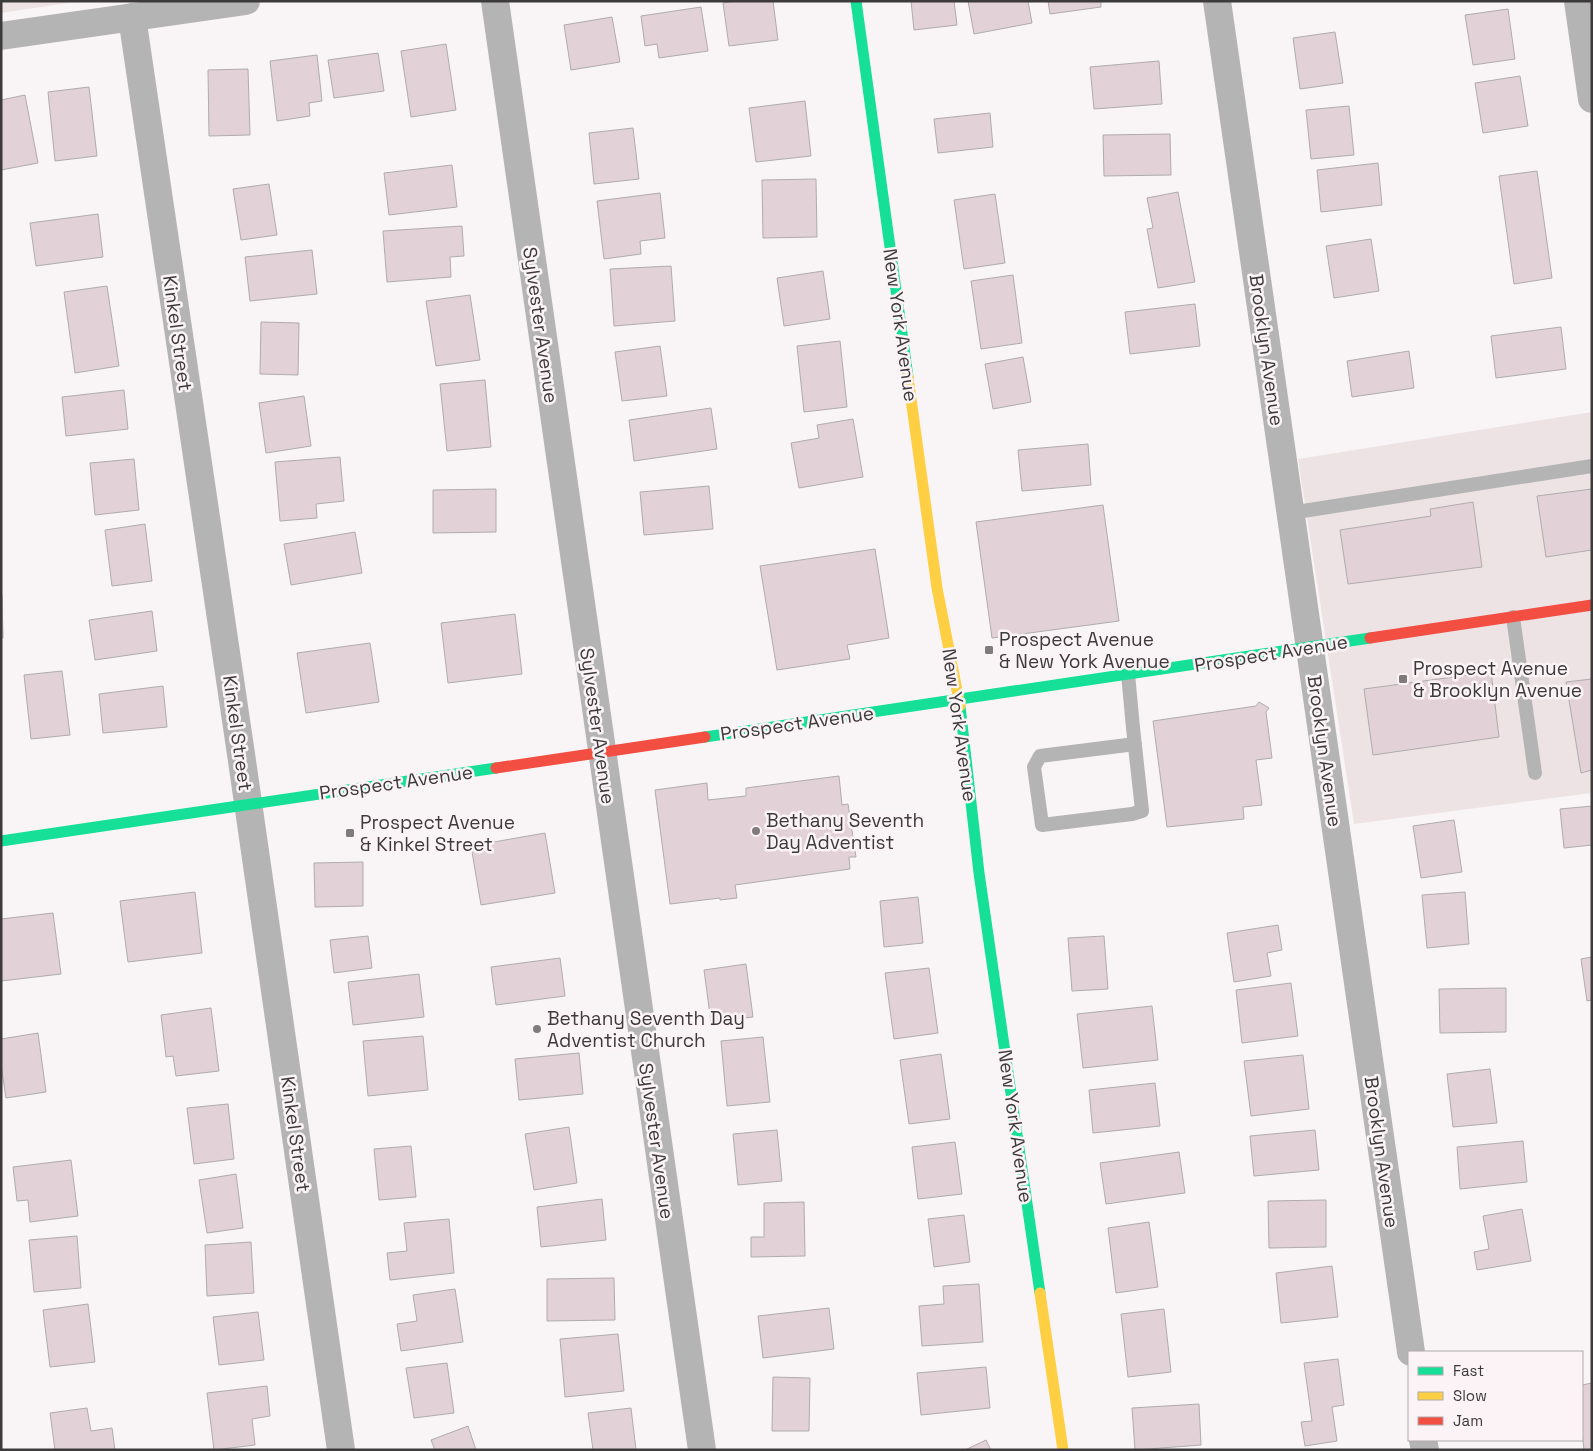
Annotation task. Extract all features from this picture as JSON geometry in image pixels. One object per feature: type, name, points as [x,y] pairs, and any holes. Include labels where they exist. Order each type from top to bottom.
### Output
[{"type":"main road","name":"New York Avenue","points":[[856,1],[937,588],[959,699],[979,873],[1063,1450]]},
{"type":"main road","name":"Prospect Avenue","points":[[1,841],[1592,605]]},
{"type":"street","points":[[1,36],[129,9],[246,1]]},
{"type":"street","name":"Sylvester Avenue","points":[[495,1],[702,1450]]},
{"type":"street","name":"Brooklyn Avenue","points":[[1217,1],[1411,1351]]},
{"type":"street","points":[[1578,1],[1592,99]]},
{"type":"street","name":"Kinkel Street","points":[[129,9],[248,804],[341,1450]]},
{"type":"lane","points":[[1290,513],[1592,466]]},
{"type":"lane","points":[[1513,617],[1535,773]]},
{"type":"lane","points":[[1128,674],[1142,810],[1132,814],[1042,825],[1034,767],[1040,756],[1135,744]]},
{"type":"shaded area","points":[[1,1],[82,1],[1,13]]},
{"type":"shaded area","points":[[1592,412],[1592,793],[1354,824],[1298,459]]},
{"type":"building","points":[[735,1],[773,1],[778,40],[729,46],[723,3]]},
{"type":"building","points":[[911,1],[954,1],[957,25],[914,30]]},
{"type":"building","points":[[968,1],[1028,1],[1032,23],[974,34]]},
{"type":"building","points":[[1048,1],[1101,1],[1101,7],[1050,14]]},
{"type":"building","points":[[701,7],[708,51],[659,58],[657,44],[645,46],[641,16]]},
{"type":"building","points":[[1508,9],[1515,59],[1473,65],[1465,15]]},
{"type":"building","points":[[612,17],[620,62],[571,70],[564,25]]},
{"type":"building","points":[[1335,32],[1343,83],[1300,89],[1293,38]]},
{"type":"building","points":[[446,44],[456,110],[411,117],[401,51]]},
{"type":"building","points":[[378,53],[384,91],[334,98],[328,60]]},
{"type":"building","points":[[317,55],[322,101],[309,103],[310,116],[277,121],[270,61]]},
{"type":"building","points":[[1159,61],[1162,104],[1094,109],[1090,67]]},
{"type":"building","points":[[248,69],[250,135],[209,136],[208,70]]},
{"type":"building","points":[[1520,76],[1528,126],[1483,133],[1475,83]]},
{"type":"building","points":[[89,87],[97,156],[55,161],[48,92]]},
{"type":"building","points":[[25,95],[38,163],[1,170],[1,100]]},
{"type":"building","points":[[805,101],[811,156],[756,162],[749,108]]},
{"type":"building","points":[[1349,106],[1354,155],[1311,159],[1306,110]]},
{"type":"building","points":[[990,113],[993,147],[938,153],[934,119]]},
{"type":"building","points":[[633,128],[639,179],[594,184],[589,133]]},
{"type":"building","points":[[1170,134],[1171,175],[1104,176],[1103,135]]},
{"type":"building","points":[[1378,163],[1382,205],[1321,212],[1317,170]]},
{"type":"building","points":[[452,165],[457,207],[389,215],[384,173]]},
{"type":"building","points":[[1537,171],[1552,278],[1514,284],[1499,176]]},
{"type":"building","points":[[816,179],[817,237],[763,238],[762,180]]},
{"type":"building","points":[[269,184],[277,235],[241,240],[233,189]]},
{"type":"building","points":[[1178,192],[1195,282],[1158,288],[1147,229],[1153,228],[1147,198]]},
{"type":"building","points":[[660,193],[665,238],[640,241],[641,254],[604,259],[597,201]]},
{"type":"building","points":[[995,194],[1005,263],[964,269],[954,200]]},
{"type":"building","points":[[98,214],[103,257],[36,266],[30,223]]},
{"type":"building","points":[[462,226],[464,256],[450,257],[451,277],[387,282],[383,231]]},
{"type":"building","points":[[1371,239],[1379,291],[1334,298],[1326,246]]},
{"type":"building","points":[[312,250],[317,294],[250,301],[245,257]]},
{"type":"building","points":[[671,266],[675,321],[614,326],[610,269]]},
{"type":"building","points":[[823,271],[830,319],[784,326],[777,278]]},
{"type":"building","points":[[1013,275],[1022,343],[981,349],[971,281]]},
{"type":"building","points":[[107,286],[119,366],[75,373],[64,292]]},
{"type":"building","points":[[470,295],[480,360],[436,366],[426,301]]},
{"type":"building","points":[[1195,304],[1200,346],[1130,354],[1125,312]]},
{"type":"building","points":[[261,322],[299,323],[298,375],[260,374]]},
{"type":"building","points":[[1561,327],[1566,369],[1496,378],[1491,336]]},
{"type":"building","points":[[840,341],[847,407],[804,412],[797,346]]},
{"type":"building","points":[[660,346],[667,396],[622,401],[615,352]]},
{"type":"building","points":[[1409,351],[1414,388],[1352,397],[1347,361]]},
{"type":"building","points":[[1023,357],[1031,402],[993,409],[985,364]]},
{"type":"building","points":[[485,380],[491,447],[447,451],[440,384]]},
{"type":"building","points":[[124,390],[128,429],[66,436],[62,397]]},
{"type":"building","points":[[304,396],[311,446],[266,453],[259,403]]},
{"type":"building","points":[[711,408],[717,449],[634,461],[629,420]]},
{"type":"building","points":[[853,419],[863,477],[799,488],[791,443],[819,438],[817,425]]},
{"type":"building","points":[[1088,444],[1091,485],[1022,491],[1018,450]]},
{"type":"building","points":[[340,457],[344,501],[316,504],[317,518],[280,521],[275,462]]},
{"type":"building","points":[[134,459],[139,510],[95,515],[90,463]]},
{"type":"building","points":[[709,486],[713,529],[644,535],[640,492]]},
{"type":"building","points":[[496,489],[496,532],[433,533],[433,490]]},
{"type":"building","points":[[1592,489],[1592,550],[1546,557],[1537,496]]},
{"type":"building","points":[[1473,502],[1482,567],[1348,584],[1340,530],[1431,516],[1430,509]]},
{"type":"building","points":[[1103,505],[1119,621],[992,638],[976,522]]},
{"type":"building","points":[[145,524],[152,581],[112,586],[105,530]]},
{"type":"building","points":[[355,532],[362,573],[291,585],[284,544]]},
{"type":"building","points":[[875,549],[889,638],[847,645],[850,659],[777,670],[760,566]]},
{"type":"building","points":[[2,595],[3,638],[1,638]]},
{"type":"building","points":[[152,611],[157,651],[95,660],[89,620]]},
{"type":"building","points":[[515,614],[522,674],[448,683],[441,623]]},
{"type":"building","points":[[370,643],[379,702],[306,713],[297,653]]},
{"type":"building","points":[[62,671],[70,735],[31,739],[24,675]]},
{"type":"building","points":[[1491,672],[1499,737],[1373,755],[1364,689]]},
{"type":"building","points":[[1592,679],[1592,770],[1581,773],[1566,682]]},
{"type":"building","points":[[163,686],[167,727],[103,733],[99,694]]},
{"type":"building","points":[[1259,702],[1269,708],[1266,712],[1272,758],[1256,760],[1262,805],[1243,807],[1244,819],[1167,827],[1153,721],[1256,706]]},
{"type":"building","name":"Bethany Seventh Day Adventist","points":[[839,776],[842,805],[848,804],[856,857],[849,857],[850,869],[735,885],[737,898],[720,900],[720,898],[670,904],[655,790],[707,783],[708,800],[746,796],[746,788]]},
{"type":"building","points":[[1592,806],[1592,845],[1564,848],[1560,809]]},
{"type":"building","points":[[1454,820],[1462,872],[1421,878],[1413,826]]},
{"type":"building","points":[[545,833],[555,893],[481,905],[471,846]]},
{"type":"building","points":[[363,862],[363,906],[315,907],[314,863]]},
{"type":"building","points":[[195,892],[202,953],[128,962],[120,901]]},
{"type":"building","points":[[1465,892],[1469,944],[1427,948],[1422,895]]},
{"type":"building","points":[[918,897],[923,943],[884,947],[880,901]]},
{"type":"building","points":[[53,913],[61,974],[1,981],[1,919]]},
{"type":"building","points":[[1278,925],[1282,950],[1267,953],[1271,976],[1234,982],[1227,933]]},
{"type":"building","points":[[368,936],[372,968],[334,973],[330,940]]},
{"type":"building","points":[[1104,936],[1108,989],[1072,991],[1068,938]]},
{"type":"building","points":[[1592,957],[1592,1000],[1587,1001],[1581,959]]},
{"type":"building","points":[[560,958],[565,996],[496,1005],[491,967]]},
{"type":"building","points":[[746,964],[753,1017],[711,1022],[704,970]]},
{"type":"building","points":[[929,968],[938,1033],[894,1039],[885,973]]},
{"type":"building","points":[[419,974],[424,1017],[353,1025],[348,982]]},
{"type":"building","points":[[1291,983],[1298,1036],[1242,1043],[1236,990]]},
{"type":"building","points":[[1506,988],[1506,1032],[1440,1033],[1439,989]]},
{"type":"building","points":[[1152,1006],[1158,1060],[1083,1068],[1077,1014]]},
{"type":"building","points":[[211,1008],[219,1071],[176,1076],[173,1056],[166,1057],[161,1015]]},
{"type":"building","points":[[38,1033],[46,1092],[6,1098],[1,1065],[1,1039]]},
{"type":"building","points":[[423,1036],[428,1090],[368,1096],[363,1041]]},
{"type":"building","points":[[763,1037],[770,1102],[727,1106],[721,1041]]},
{"type":"building","points":[[579,1053],[583,1094],[519,1100],[515,1059]]},
{"type":"building","points":[[941,1054],[950,1119],[909,1124],[900,1060]]},
{"type":"building","points":[[1303,1055],[1309,1109],[1251,1116],[1244,1061]]},
{"type":"building","points":[[1490,1069],[1497,1123],[1453,1127],[1447,1074]]},
{"type":"building","points":[[1155,1083],[1160,1126],[1093,1133],[1089,1090]]},
{"type":"building","points":[[228,1104],[234,1159],[194,1164],[187,1108]]},
{"type":"building","points":[[569,1127],[577,1183],[534,1190],[525,1134]]},
{"type":"building","points":[[777,1130],[782,1181],[738,1185],[733,1134]]},
{"type":"building","points":[[1315,1130],[1319,1170],[1254,1176],[1250,1136]]},
{"type":"building","points":[[1523,1141],[1527,1182],[1460,1189],[1457,1147]]},
{"type":"building","points":[[955,1142],[962,1194],[918,1199],[912,1147]]},
{"type":"building","points":[[411,1146],[416,1197],[379,1200],[374,1149]]},
{"type":"building","points":[[1179,1152],[1185,1193],[1106,1204],[1100,1163]]},
{"type":"building","points":[[71,1160],[78,1216],[30,1222],[28,1200],[17,1201],[13,1167]]},
{"type":"building","points":[[236,1174],[243,1228],[207,1233],[199,1180]]},
{"type":"building","points":[[602,1199],[606,1240],[541,1247],[537,1207]]},
{"type":"building","points":[[1326,1200],[1326,1247],[1269,1248],[1268,1201]]},
{"type":"building","points":[[804,1202],[805,1256],[751,1257],[751,1237],[764,1237],[764,1203]]},
{"type":"building","points":[[1522,1209],[1531,1261],[1477,1270],[1474,1252],[1489,1249],[1483,1216]]},
{"type":"building","points":[[964,1215],[970,1262],[934,1267],[928,1219]]},
{"type":"building","points":[[449,1219],[454,1273],[390,1280],[387,1253],[407,1251],[404,1223]]},
{"type":"building","points":[[1149,1222],[1158,1287],[1116,1293],[1108,1228]]},
{"type":"building","points":[[77,1236],[81,1288],[34,1292],[29,1240]]},
{"type":"building","points":[[251,1242],[254,1293],[207,1296],[205,1245]]},
{"type":"building","points":[[1332,1266],[1338,1317],[1281,1323],[1276,1273]]},
{"type":"building","points":[[614,1278],[615,1320],[547,1321],[547,1279]]},
{"type":"building","points":[[979,1284],[983,1342],[922,1346],[919,1306],[944,1304],[943,1286]]},
{"type":"building","points":[[455,1289],[463,1342],[401,1351],[397,1324],[417,1321],[413,1295]]},
{"type":"building","points":[[88,1304],[95,1362],[50,1367],[43,1310]]},
{"type":"building","points":[[829,1308],[834,1349],[763,1358],[758,1316]]},
{"type":"building","points":[[1164,1309],[1171,1372],[1128,1377],[1121,1314]]},
{"type":"building","points":[[258,1312],[264,1360],[219,1365],[213,1317]]},
{"type":"building","points":[[618,1334],[624,1391],[565,1397],[560,1339]]},
{"type":"building","points":[[1338,1359],[1344,1405],[1332,1407],[1337,1441],[1305,1446],[1301,1422],[1312,1421],[1304,1363]]},
{"type":"building","points":[[447,1363],[454,1413],[414,1418],[406,1368]]},
{"type":"building","points":[[986,1367],[990,1408],[921,1415],[917,1373]]},
{"type":"building","points":[[773,1377],[810,1378],[809,1431],[772,1431]]},
{"type":"building","points":[[1592,1383],[1592,1450],[1584,1450],[1583,1385]]},
{"type":"building","points":[[267,1386],[270,1416],[252,1419],[255,1445],[214,1450],[207,1393]]},
{"type":"building","points":[[1199,1404],[1201,1445],[1135,1450],[1132,1408]]},
{"type":"building","points":[[87,1408],[91,1431],[112,1428],[115,1450],[55,1450],[50,1413]]},
{"type":"building","points":[[631,1408],[636,1450],[593,1450],[588,1413]]},
{"type":"building","points":[[468,1426],[476,1450],[435,1450],[431,1440]]},
{"type":"building","points":[[986,1440],[991,1450],[965,1450]]},
{"type":"traffic: fast","points":[[856,1],[908,377]]},
{"type":"traffic: fast","points":[[705,737],[1370,638]]},
{"type":"traffic: fast","points":[[960,706],[979,873],[1040,1293]]},
{"type":"traffic: fast","points":[[1,841],[496,768]]},
{"type":"traffic: slow","points":[[908,377],[937,588],[960,706]]},
{"type":"traffic: slow","points":[[1040,1293],[1063,1450]]},
{"type":"traffic: jam","points":[[1370,638],[1592,605]]},
{"type":"traffic: jam","points":[[496,768],[705,737]]},
{"type":"place","name":"Prospect Avenue & New York Avenue","points":[[989,650]]},
{"type":"place","name":"Prospect Avenue & Brooklyn Avenue","points":[[1403,679]]},
{"type":"place","name":"Bethany Seventh Day Adventist","points":[[756,831]]},
{"type":"place","name":"Prospect Avenue & Kinkel Street","points":[[350,833]]},
{"type":"place","name":"Bethany Seventh Day Adventist Church","points":[[537,1029]]}]
